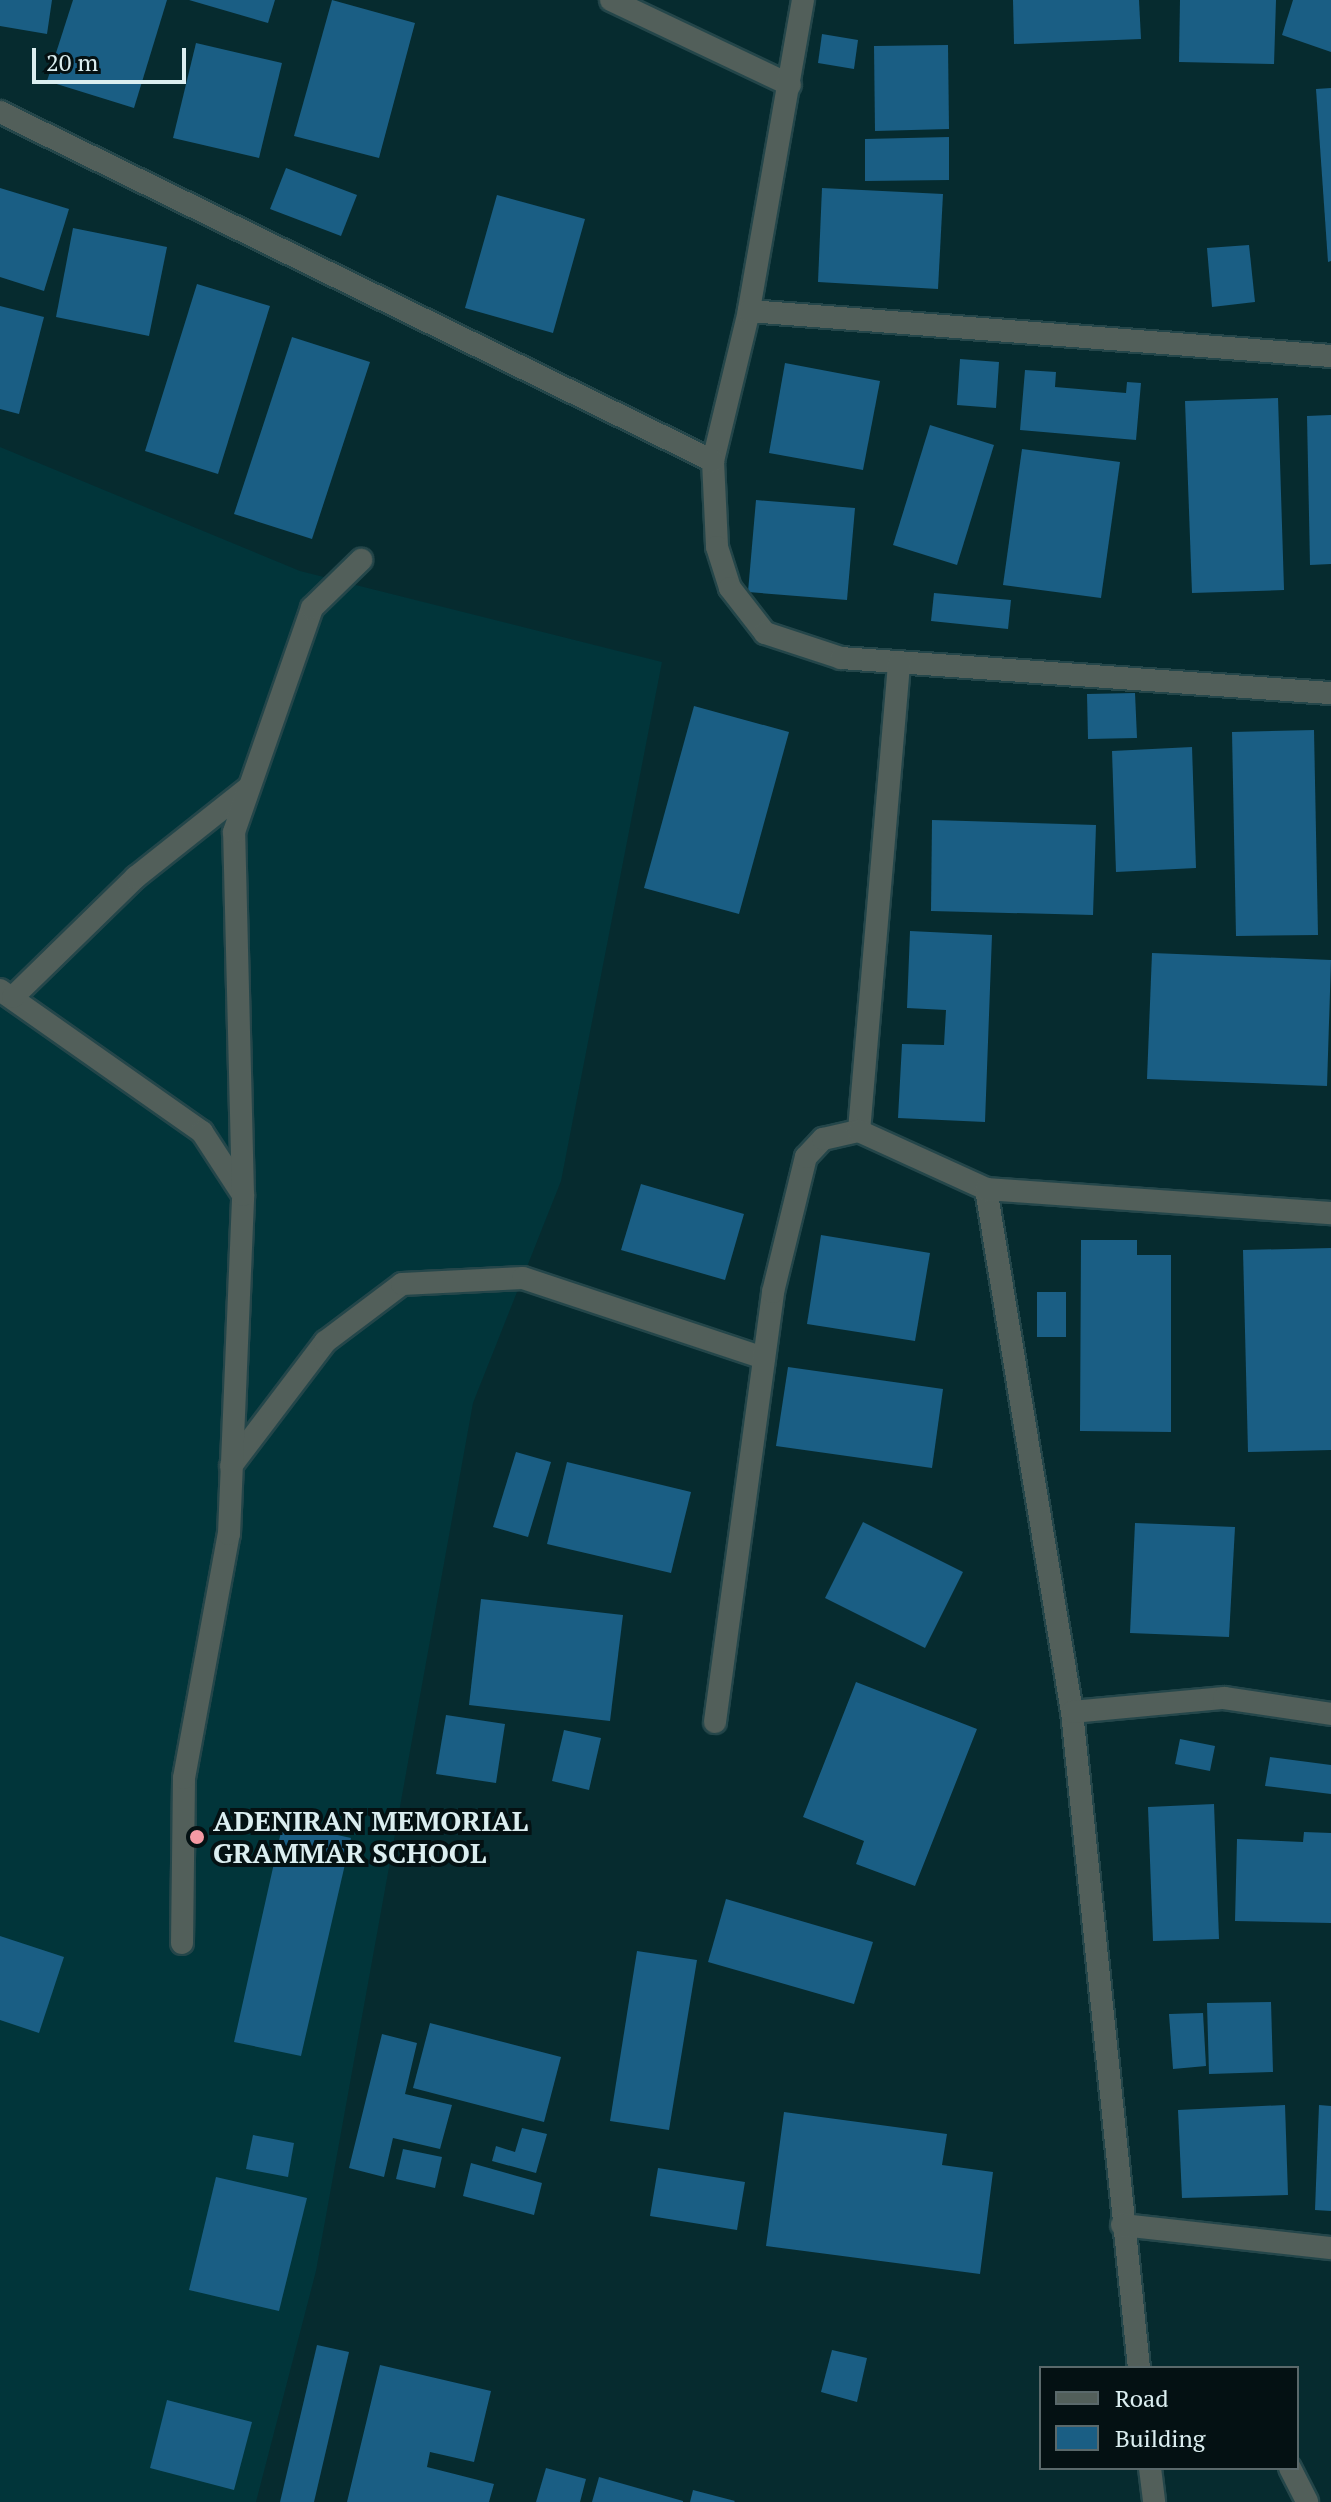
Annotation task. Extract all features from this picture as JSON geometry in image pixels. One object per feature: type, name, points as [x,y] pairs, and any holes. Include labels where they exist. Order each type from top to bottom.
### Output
[{"type":"street","points":[[611,0],[790,85]]},
{"type":"street","points":[[803,0],[749,311],[713,461],[717,547],[730,588],[765,633],[841,658],[1331,693]]},
{"type":"street","points":[[0,112],[713,461]]},
{"type":"street","points":[[749,311],[1331,356]]},
{"type":"street","points":[[182,1943],[184,1778],[229,1534],[243,1195],[234,832],[312,608],[361,560]]},
{"type":"street","points":[[859,1131],[899,663]]},
{"type":"street","points":[[243,1195],[202,1132],[7,994],[136,877],[247,789]]},
{"type":"street","points":[[715,1722],[773,1292],[806,1157],[823,1139],[859,1131],[986,1189],[1331,1213]]},
{"type":"street","points":[[986,1189],[1072,1712],[1139,2366]]},
{"type":"street","points":[[231,1466],[325,1342],[402,1284],[523,1278],[764,1358]]},
{"type":"street","points":[[1072,1712],[1224,1698],[1331,1714]]},
{"type":"street","points":[[1122,2225],[1331,2248]]},
{"type":"street","points":[[1150,2470],[1154,2502]]},
{"type":"street","points":[[1291,2470],[1307,2502]]},
{"type":"shaded area","name":"ADENIRAN MEMORIAL GRAMMAR SCHOOL","points":[[0,447],[300,571],[662,662],[561,1181],[473,1403],[316,2271],[256,2502],[0,2502]]},
{"type":"building","points":[[0,0],[52,0],[47,34],[0,26]]},
{"type":"building","points":[[73,0],[167,0],[134,108],[47,81]]},
{"type":"building","points":[[189,0],[275,0],[268,23]]},
{"type":"building","points":[[332,0],[415,23],[379,158],[294,136]]},
{"type":"building","points":[[1013,0],[1139,0],[1141,39],[1014,44]]},
{"type":"building","points":[[1180,0],[1276,0],[1274,64],[1179,62]]},
{"type":"building","points":[[1293,0],[1331,0],[1331,52],[1282,35]]},
{"type":"building","points":[[822,34],[858,40],[854,69],[818,63]]},
{"type":"building","points":[[196,43],[282,63],[259,158],[173,138]]},
{"type":"building","points":[[948,45],[949,129],[875,131],[874,46]]},
{"type":"building","points":[[1331,88],[1331,261],[1328,262],[1316,89]]},
{"type":"building","points":[[949,137],[949,180],[865,181],[865,139]]},
{"type":"building","points":[[286,168],[357,195],[341,236],[270,209]]},
{"type":"building","points":[[0,188],[69,209],[44,291],[0,277]]},
{"type":"building","points":[[822,188],[943,194],[938,289],[818,282]]},
{"type":"building","points":[[497,195],[585,219],[553,333],[465,308]]},
{"type":"building","points":[[73,228],[167,247],[149,336],[56,317]]},
{"type":"building","points":[[1249,245],[1255,302],[1212,307],[1207,248]]},
{"type":"building","points":[[197,284],[270,306],[218,474],[145,451]]},
{"type":"building","points":[[0,306],[44,317],[19,414],[0,409]]},
{"type":"building","points":[[292,337],[370,362],[312,539],[234,514]]},
{"type":"building","points":[[960,359],[999,362],[996,408],[957,405]]},
{"type":"building","points":[[785,363],[880,381],[863,470],[769,453]]},
{"type":"building","points":[[1025,370],[1056,372],[1055,387],[1126,393],[1127,382],[1141,383],[1136,440],[1020,430]]},
{"type":"building","points":[[1278,398],[1284,590],[1192,593],[1185,401]]},
{"type":"building","points":[[1331,415],[1331,564],[1310,565],[1307,416]]},
{"type":"building","points":[[930,425],[994,445],[957,565],[893,545]]},
{"type":"building","points":[[1022,449],[1120,462],[1101,598],[1003,585]]},
{"type":"building","points":[[756,500],[855,508],[847,600],[748,592]]},
{"type":"building","points":[[934,593],[1011,600],[1008,629],[931,621]]},
{"type":"building","points":[[1135,693],[1137,738],[1088,739],[1087,694]]},
{"type":"building","points":[[694,706],[789,732],[739,914],[644,888]]},
{"type":"building","points":[[1314,730],[1318,935],[1236,936],[1232,732]]},
{"type":"building","points":[[1192,747],[1196,868],[1116,872],[1112,751]]},
{"type":"building","points":[[932,820],[1096,825],[1093,915],[931,911]]},
{"type":"building","points":[[910,931],[992,935],[985,1122],[898,1118],[902,1044],[944,1045],[946,1010],[907,1008]]},
{"type":"building","points":[[1152,953],[1331,960],[1327,1086],[1147,1079]]},
{"type":"building","points":[[641,1184],[744,1214],[725,1280],[621,1250]]},
{"type":"building","points":[[821,1235],[930,1253],[915,1341],[807,1324]]},
{"type":"building","points":[[1081,1240],[1137,1240],[1137,1255],[1171,1255],[1171,1432],[1080,1431]]},
{"type":"building","points":[[1331,1248],[1331,1450],[1248,1452],[1243,1250]]},
{"type":"building","points":[[1037,1292],[1066,1292],[1066,1337],[1037,1337]]},
{"type":"building","points":[[788,1367],[943,1389],[932,1468],[776,1446]]},
{"type":"building","points":[[516,1452],[551,1462],[528,1537],[493,1527]]},
{"type":"building","points":[[567,1462],[691,1492],[671,1573],[547,1544]]},
{"type":"building","points":[[863,1522],[963,1572],[925,1648],[825,1598]]},
{"type":"building","points":[[1135,1523],[1235,1527],[1229,1637],[1130,1633]]},
{"type":"building","points":[[481,1599],[623,1615],[610,1721],[469,1705]]},
{"type":"building","points":[[856,1682],[977,1729],[915,1886],[856,1864],[864,1841],[803,1817]]},
{"type":"building","points":[[446,1715],[505,1724],[496,1783],[436,1774]]},
{"type":"building","points":[[564,1730],[601,1738],[589,1790],[552,1781]]},
{"type":"building","points":[[1180,1739],[1215,1746],[1210,1771],[1175,1764]]},
{"type":"building","points":[[1270,1757],[1331,1765],[1331,1794],[1265,1786]]},
{"type":"building","points":[[1214,1804],[1219,1939],[1153,1941],[1148,1807]]},
{"type":"building","points":[[283,1823],[351,1838],[301,2056],[234,2042]]},
{"type":"building","points":[[1304,1832],[1331,1833],[1331,1923],[1235,1921],[1237,1839],[1303,1842]]},
{"type":"building","points":[[726,1899],[873,1942],[854,2004],[708,1962]]},
{"type":"building","points":[[0,1936],[64,1957],[39,2033],[0,2020]]},
{"type":"building","points":[[637,1951],[697,1960],[669,2130],[610,2121]]},
{"type":"building","points":[[1271,2002],[1273,2072],[1209,2074],[1207,2003]]},
{"type":"building","points":[[1203,2013],[1206,2066],[1173,2069],[1169,2014]]},
{"type":"building","points":[[430,2023],[561,2057],[544,2122],[413,2088]]},
{"type":"building","points":[[382,2034],[417,2043],[405,2094],[452,2105],[440,2149],[393,2138],[384,2177],[349,2168]]},
{"type":"building","points":[[1285,2105],[1288,2195],[1182,2198],[1178,2110]]},
{"type":"building","points":[[1319,2105],[1331,2106],[1331,2211],[1315,2210]]},
{"type":"building","points":[[784,2112],[947,2134],[942,2165],[993,2172],[980,2274],[766,2246]]},
{"type":"building","points":[[522,2128],[547,2134],[536,2173],[492,2161],[496,2146],[515,2152]]},
{"type":"building","points":[[253,2135],[294,2143],[288,2177],[246,2169]]},
{"type":"building","points":[[403,2149],[442,2157],[435,2188],[396,2179]]},
{"type":"building","points":[[471,2163],[542,2183],[534,2215],[463,2196]]},
{"type":"building","points":[[658,2168],[745,2182],[737,2230],[650,2216]]},
{"type":"building","points":[[216,2177],[307,2198],[279,2311],[189,2290]]},
{"type":"building","points":[[317,2345],[349,2352],[314,2502],[280,2502]]},
{"type":"building","points":[[832,2350],[867,2358],[857,2402],[821,2392]]},
{"type":"building","points":[[380,2365],[491,2391],[474,2462],[430,2452],[427,2467],[494,2484],[489,2502],[347,2502]]},
{"type":"building","points":[[167,2400],[252,2422],[234,2490],[150,2468]]},
{"type":"building","points":[[546,2468],[586,2479],[580,2502],[536,2502]]},
{"type":"building","points":[[599,2477],[683,2501],[683,2502],[592,2502]]},
{"type":"building","points":[[693,2490],[735,2501],[690,2502]]},
{"type":"place","name":"ADENIRAN MEMORIAL GRAMMAR SCHOOL","points":[[197,1837]]}]
